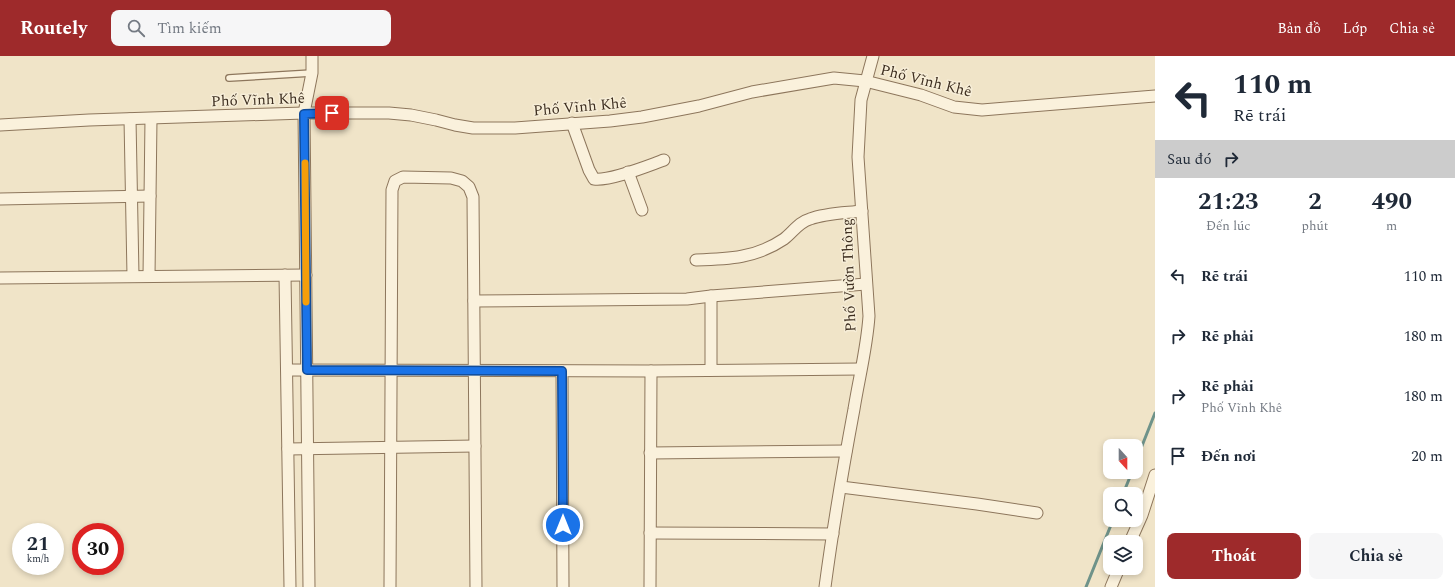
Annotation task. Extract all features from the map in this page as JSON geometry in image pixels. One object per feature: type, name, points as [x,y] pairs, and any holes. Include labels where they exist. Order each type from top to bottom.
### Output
[{"type":"street","points":[[309,587],[304,114],[312,73],[312,56]]},
{"type":"street","name":"Phố Vườn Thông","points":[[825,587],[840,486],[867,337],[868,316],[858,158],[861,100],[873,56]]},
{"type":"street","name":"Phố Vĩnh Khê","points":[[0,125],[130,119],[389,113],[411,115],[436,120],[455,126],[473,128],[515,128],[642,117],[699,106],[752,92],[834,78],[865,81],[921,95],[954,107],[982,110],[1155,96]]},
{"type":"street","points":[[130,119],[133,276]]},
{"type":"street","points":[[149,276],[151,119]]},
{"type":"street","points":[[572,124],[589,170],[594,179],[628,172],[664,160]]},
{"type":"street","points":[[628,172],[642,210]]},
{"type":"street","points":[[390,587],[392,190],[395,181],[403,177],[451,178],[462,181],[469,187],[473,197],[476,587]]},
{"type":"street","points":[[0,199],[150,196]]},
{"type":"street","points":[[696,260],[728,259],[746,256],[762,251],[779,242],[802,223],[810,219],[862,211]]},
{"type":"street","points":[[285,275],[290,587]]},
{"type":"street","points":[[0,278],[306,275]]},
{"type":"street","points":[[474,301],[687,299],[866,284]]},
{"type":"street","points":[[711,296],[711,370]]},
{"type":"street","points":[[286,370],[860,370]]},
{"type":"street","points":[[562,371],[563,587]]},
{"type":"street","points":[[650,587],[651,371]]},
{"type":"street","points":[[288,449],[475,446]]},
{"type":"street","points":[[650,453],[846,451]]},
{"type":"street","points":[[1133,535],[1142,515],[1155,475]]},
{"type":"street","points":[[840,486],[1037,513]]},
{"type":"street","points":[[650,533],[832,534]]},
{"type":"street","points":[[1111,587],[1116,575]]},
{"type":"lane","points":[[229,78],[312,73]]},
{"type":"waterway","points":[[1143,443],[1155,413]]},
{"type":"waterway","points":[[1126,487],[1129,479]]},
{"type":"waterway","points":[[1086,587],[1110,527]]},
{"type":"slow traffic","points":[[305,163],[306,302]]},
{"type":"route","points":[[332,113],[304,114],[307,370],[562,371],[563,525]]}]
